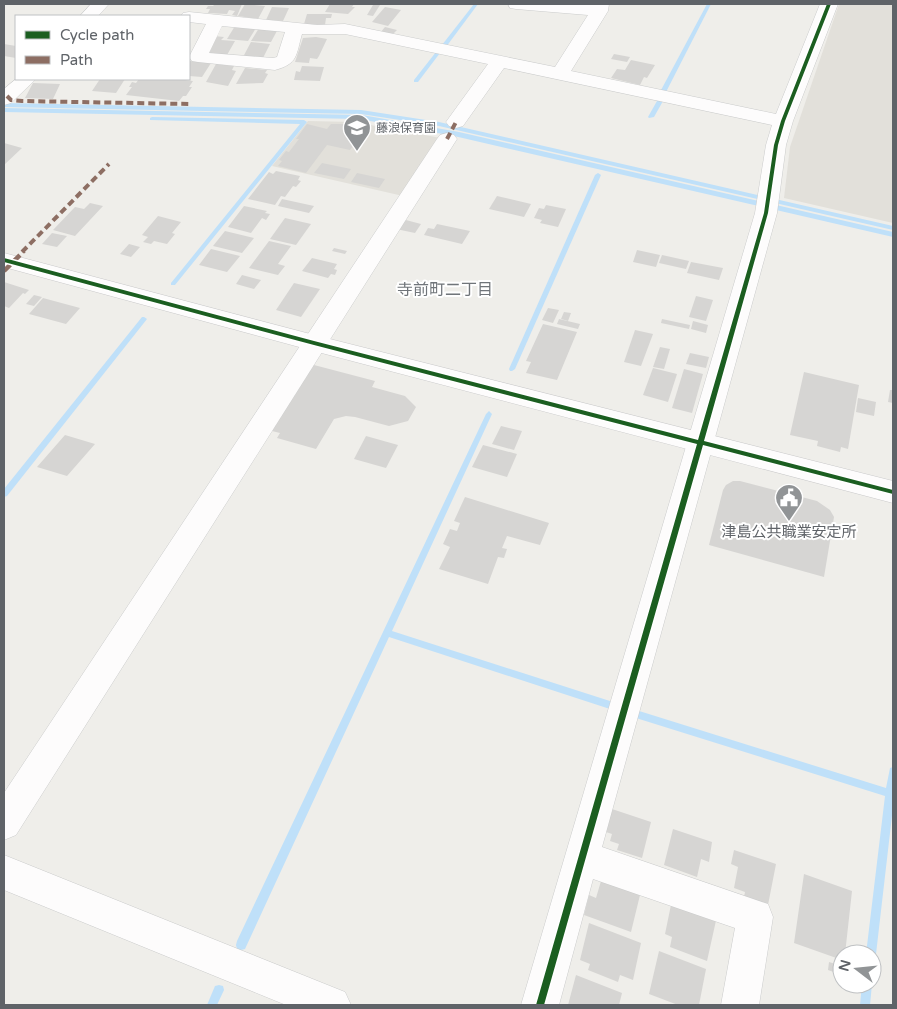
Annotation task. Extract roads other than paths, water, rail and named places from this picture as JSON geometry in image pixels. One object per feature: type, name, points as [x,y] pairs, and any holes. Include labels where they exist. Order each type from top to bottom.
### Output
[{"type":"street","points":[[91,15],[100,4]]},
{"type":"street","points":[[190,15],[206,4]]},
{"type":"street","points":[[540,1005],[768,204],[776,145],[783,121],[829,4]]},
{"type":"street","points":[[527,5],[600,7],[559,75]]},
{"type":"street","points":[[190,17],[345,30],[783,121]]},
{"type":"street","points":[[217,19],[198,57],[275,64],[285,60],[296,27]]},
{"type":"street","points":[[4,823],[451,130],[499,62]]},
{"type":"street","points":[[4,99],[26,80]]},
{"type":"street","points":[[4,260],[314,343],[701,441],[893,492]]},
{"type":"street","points":[[582,858],[755,917],[740,1005]]},
{"type":"street","points":[[4,873],[332,1005]]},
{"type":"water","points":[[4,108],[362,115],[459,132],[893,232],[893,237],[454,136],[359,119],[4,112]]},
{"type":"waterway","points":[[444,46],[476,4]]},
{"type":"waterway","points":[[663,92],[709,4]]},
{"type":"waterway","points":[[416,81],[438,53]]},
{"type":"waterway","points":[[651,117],[660,101]]},
{"type":"waterway","points":[[4,105],[361,112],[439,124],[893,228]]},
{"type":"waterway","points":[[152,119],[304,122],[173,284]]},
{"type":"waterway","points":[[512,369],[598,175]]},
{"type":"waterway","points":[[4,494],[144,319]]},
{"type":"waterway","points":[[241,945],[489,414]]},
{"type":"waterway","points":[[387,633],[613,706]]},
{"type":"waterway","points":[[636,714],[890,793]]},
{"type":"waterway","points":[[890,793],[893,771]]},
{"type":"waterway","points":[[872,944],[890,793]]},
{"type":"waterway","points":[[212,1005],[219,990]]},
{"type":"waterway","points":[[865,1005],[866,994]]},
{"type":"place","name":"藤浪保育園","points":[[357,152]]},
{"type":"place","name":"津島公共職業安定所","points":[[789,522]]},
{"type":"district","name":"寺前町二丁目","points":[[445,290]]}]
